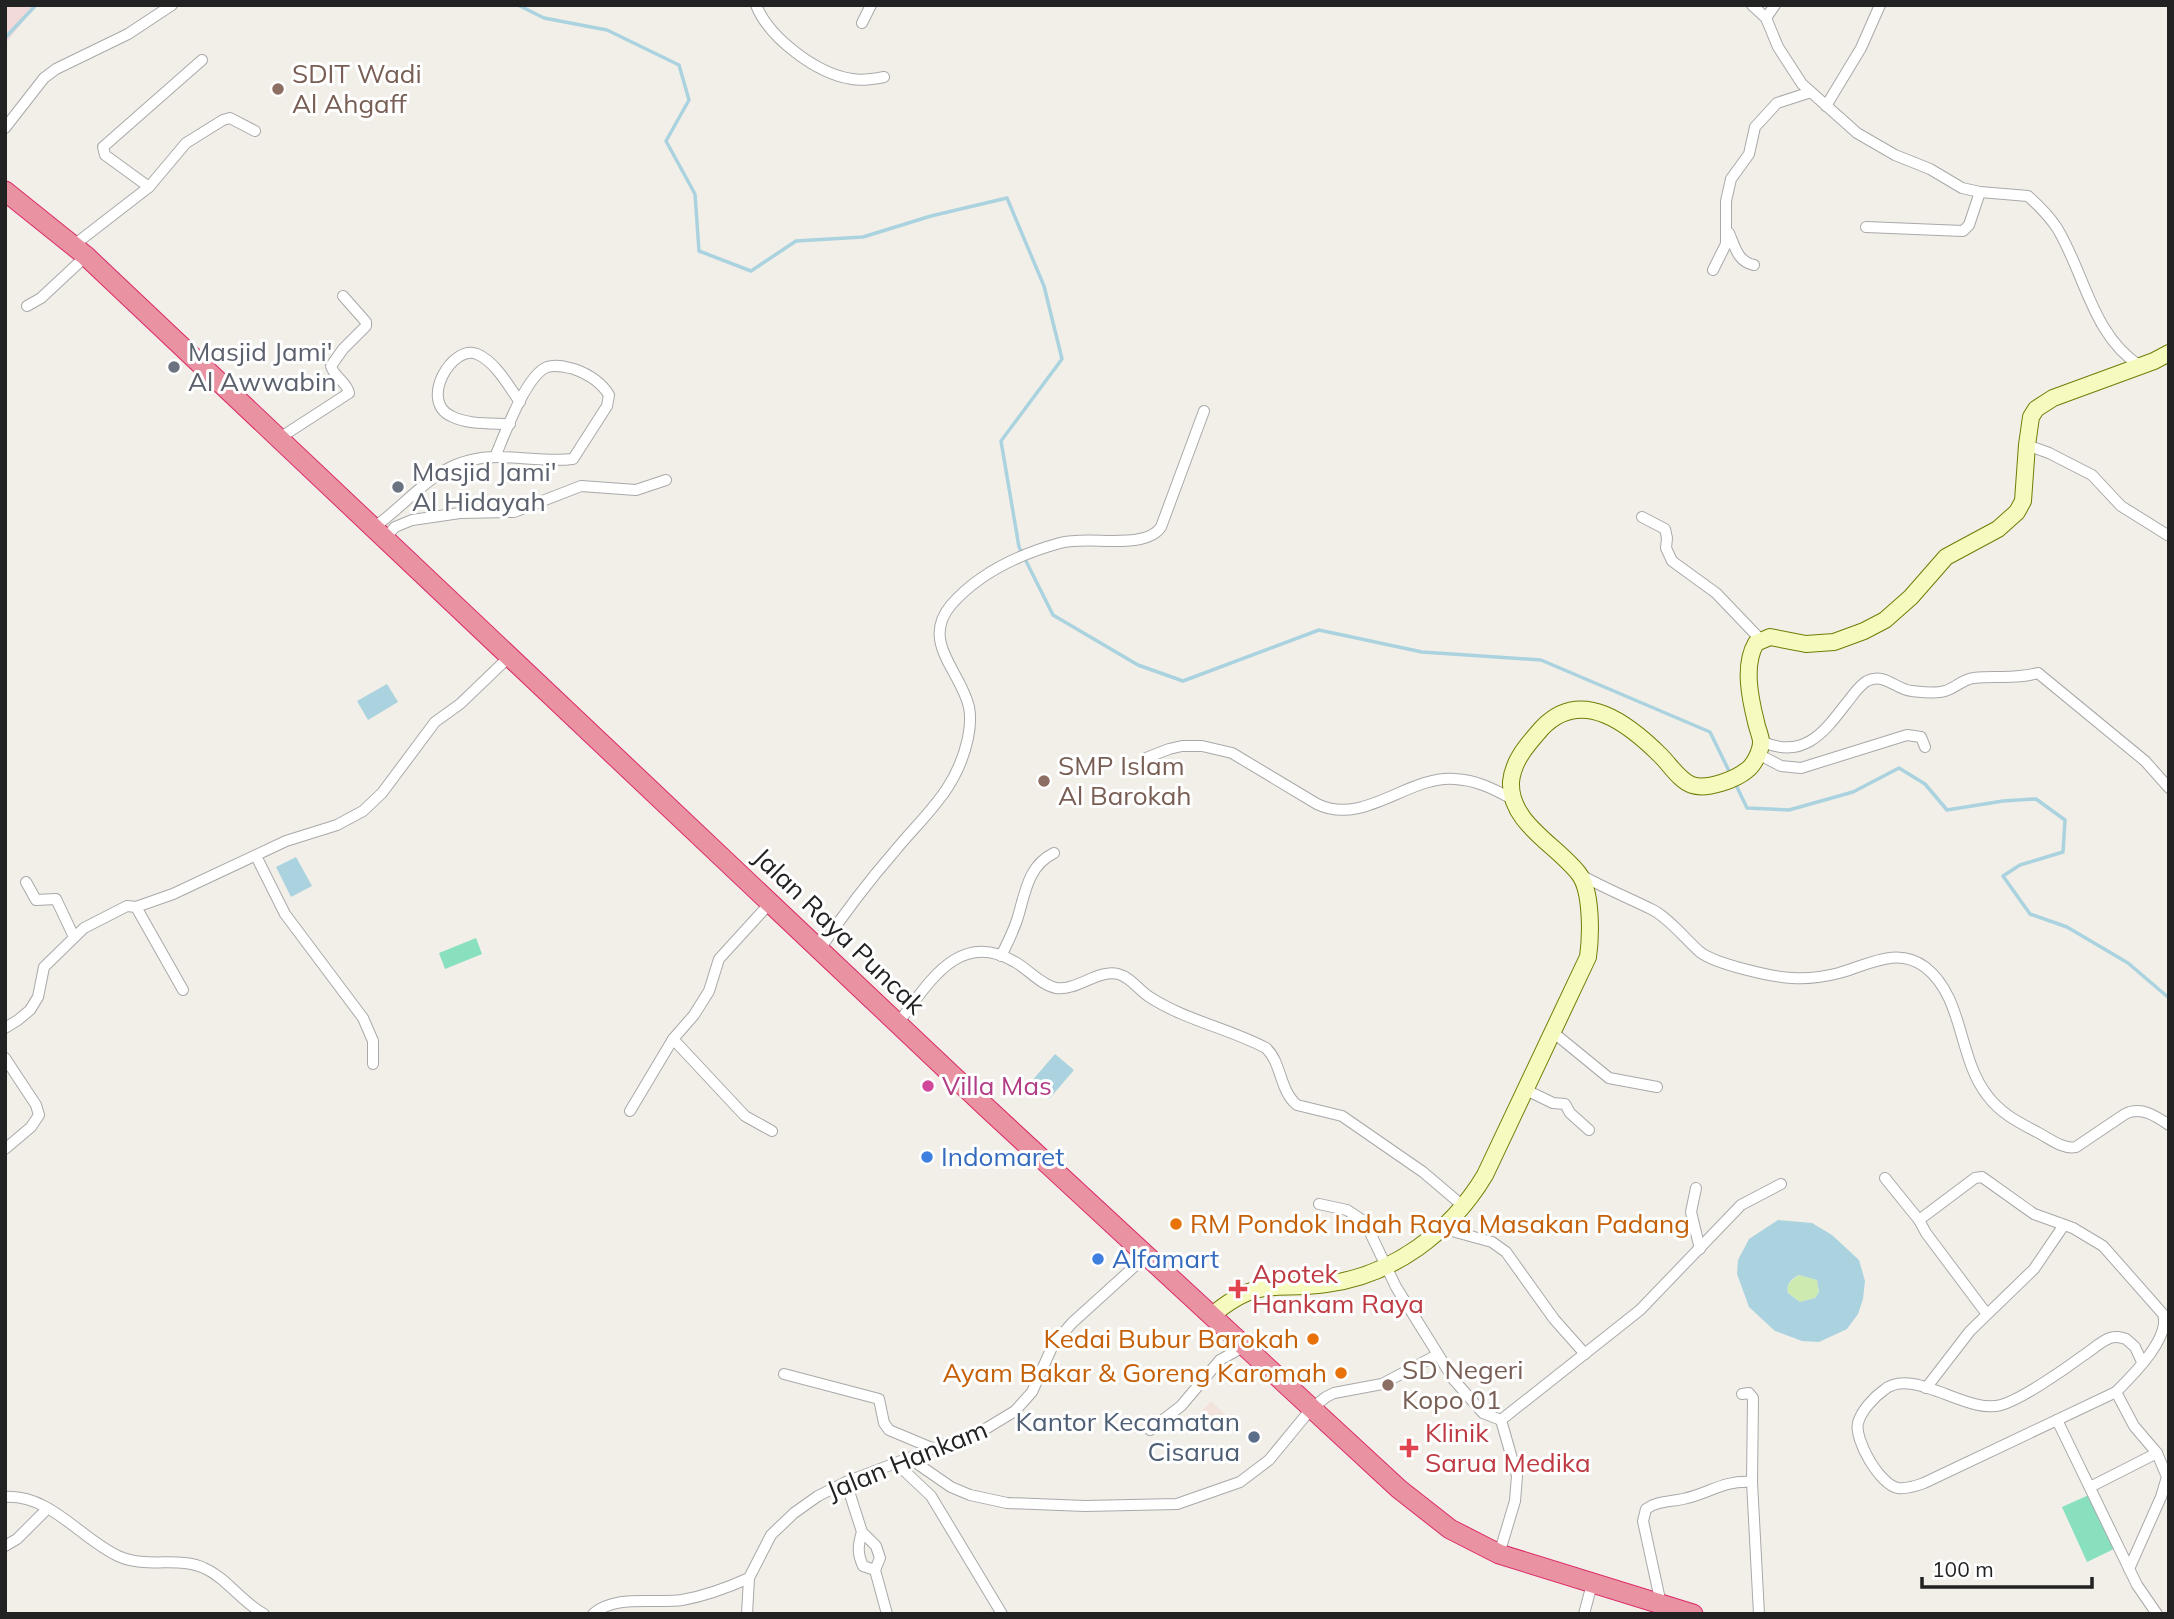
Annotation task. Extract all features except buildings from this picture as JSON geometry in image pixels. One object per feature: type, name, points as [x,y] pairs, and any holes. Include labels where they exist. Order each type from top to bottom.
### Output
[{"type":"highway","name":"Jalan Raya Puncak","points":[[5,191],[80,250],[898,1023],[1311,1409],[1428,1513],[1463,1537],[1499,1554],[1676,1610]]},
{"type":"main road","points":[[1211,1316],[1234,1298],[1254,1289],[1340,1282],[1388,1267],[1441,1228],[1463,1206],[1485,1175],[1588,957],[1588,913],[1580,875],[1529,824],[1512,799],[1513,770],[1523,750],[1552,720],[1581,710],[1600,712],[1633,730],[1689,784],[1716,784],[1743,773],[1749,769],[1760,748],[1751,701],[1750,672],[1754,648],[1762,640],[1773,637],[1806,645],[1833,642],[1864,631],[1891,615],[1911,597],[1946,557],[1998,529],[2017,512],[2023,498],[2026,445],[2031,416],[2043,403],[2169,353]]},
{"type":"street","points":[[5,128],[44,78],[56,69],[128,34],[172,5]]},
{"type":"street","points":[[756,5],[772,31],[803,59],[852,79],[884,77]]},
{"type":"street","points":[[862,23],[871,5]]},
{"type":"street","points":[[1752,5],[1766,18],[1784,58],[1802,84],[1857,133],[1881,148],[1930,169],[1957,185],[1980,192],[2028,196],[2038,205],[2060,233],[2109,336],[2125,355],[2140,366]]},
{"type":"street","points":[[1766,18],[1775,5]]},
{"type":"street","points":[[1826,106],[1861,48],[1880,5]]},
{"type":"street","points":[[149,187],[104,155],[103,147],[202,60]]},
{"type":"street","points":[[1713,270],[1725,248],[1731,179],[1749,154],[1755,127],[1777,103],[1811,92]]},
{"type":"street","points":[[27,306],[57,285],[80,250],[149,187],[186,143],[230,118],[255,131]]},
{"type":"street","points":[[1866,227],[1963,231],[1969,225],[1980,192]]},
{"type":"street","points":[[1727,228],[1740,257],[1754,265]]},
{"type":"street","points":[[278,439],[349,393],[348,388],[331,370],[331,366],[343,349],[366,326],[366,322],[343,296]]},
{"type":"street","points":[[510,424],[470,422],[448,415],[439,404],[439,381],[460,356],[467,352],[477,354],[496,369],[520,402]]},
{"type":"street","points":[[379,533],[416,490],[436,474],[471,459],[573,459],[610,398],[603,386],[592,377],[576,370],[550,366],[540,371],[520,402],[495,457]]},
{"type":"street","points":[[820,949],[860,893],[936,805],[962,760],[970,730],[970,712],[959,682],[942,652],[939,632],[946,612],[972,585],[1005,564],[1028,555],[1074,540],[1133,541],[1154,535],[1161,527],[1204,411]]},
{"type":"street","points":[[2026,445],[2049,453],[2092,475],[2121,506],[2169,536]]},
{"type":"street","points":[[379,533],[412,520],[460,513],[514,512],[581,486],[636,490],[666,480]]},
{"type":"street","points":[[1642,517],[1665,530],[1668,557],[1674,564],[1716,593],[1762,640]]},
{"type":"street","points":[[5,1028],[30,1010],[38,997],[44,967],[84,928],[127,906],[136,907],[173,894],[286,841],[337,825],[363,811],[382,793],[435,722],[460,704],[510,656]]},
{"type":"street","points":[[1760,748],[1798,746],[1811,741],[1836,717],[1858,689],[1870,680],[1886,679],[1909,691],[1940,692],[1971,678],[2014,678],[2038,673],[2145,761],[2169,788]]},
{"type":"street","points":[[1760,748],[1781,766],[1801,768],[1907,735],[1921,737],[1926,747]]},
{"type":"street","points":[[1146,758],[1182,747],[1202,746],[1232,753],[1317,804],[1335,809],[1368,805],[1431,781],[1451,778],[1480,784],[1512,799]]},
{"type":"street","points":[[1001,956],[1016,923],[1032,874],[1040,862],[1054,853]]},
{"type":"street","points":[[256,856],[285,914],[363,1018],[373,1041],[373,1064]]},
{"type":"street","points":[[1580,875],[1655,910],[1707,957],[1729,964],[1803,978],[1836,974],[1886,958],[1898,957],[1918,963],[1931,973],[1946,996],[1973,1069],[1985,1093],[2000,1110],[2022,1126],[2067,1148],[2076,1147],[2134,1110],[2143,1111],[2169,1125]]},
{"type":"street","points":[[26,881],[36,900],[56,899],[74,937]]},
{"type":"street","points":[[630,1111],[673,1039],[694,1015],[709,991],[719,959],[771,902]]},
{"type":"street","points":[[136,907],[183,990]]},
{"type":"street","points":[[898,1023],[949,961],[970,953],[1001,956],[1057,988],[1112,973],[1120,974],[1152,998],[1266,1048],[1273,1056],[1283,1087],[1297,1105],[1342,1116],[1423,1172],[1463,1206]]},
{"type":"street","points":[[1554,1033],[1609,1078],[1657,1087]]},
{"type":"street","points":[[673,1039],[745,1116],[772,1131]]},
{"type":"street","points":[[5,1058],[39,1113],[31,1127],[5,1149]]},
{"type":"street","points":[[1526,1090],[1553,1103],[1565,1104],[1570,1113],[1589,1130]]},
{"type":"street","points":[[1919,1220],[1972,1180],[1982,1177],[2034,1214],[2064,1225],[2094,1240],[2110,1252],[2163,1314],[2165,1324],[2164,1330],[2142,1362],[2116,1392],[1924,1483],[1909,1488],[1896,1488],[1873,1467],[1858,1425],[1871,1402],[1890,1385],[1910,1384],[1986,1407],[2001,1405],[2073,1363],[2108,1338],[2115,1336],[2129,1341],[2142,1362]]},
{"type":"street","points":[[1885,1178],[1986,1313]]},
{"type":"street","points":[[1501,1420],[1640,1310],[1741,1205],[1781,1184]]},
{"type":"street","points":[[1696,1188],[1690,1212],[1700,1249]]},
{"type":"street","points":[[1319,1204],[1341,1208],[1361,1218],[1396,1287],[1454,1380],[1483,1413],[1501,1420]]},
{"type":"street","points":[[1926,1388],[1986,1313],[2034,1269],[2064,1225]]},
{"type":"street","points":[[1441,1228],[1492,1242],[1506,1252],[1554,1319],[1585,1354]]},
{"type":"street","name":"Jalan Hankam","points":[[749,1578],[762,1549],[776,1529],[809,1502],[846,1482],[1007,1418],[1021,1406],[1037,1384],[1053,1345],[1072,1323],[1147,1255]]},
{"type":"street","points":[[1150,1430],[1181,1406],[1220,1360],[1245,1346]]},
{"type":"street","points":[[909,1458],[951,1487],[998,1502],[1061,1506],[1177,1504],[1240,1482],[1269,1461],[1321,1400],[1334,1393],[1382,1384],[1437,1355]]},
{"type":"street","points":[[784,1374],[879,1399],[884,1423],[889,1430],[932,1448]]},
{"type":"street","points":[[2116,1392],[2134,1426],[2157,1453],[2168,1476],[2129,1569]]},
{"type":"street","points":[[1742,1394],[1749,1393],[1753,1398],[1752,1482],[1759,1614]]},
{"type":"street","points":[[1499,1554],[1515,1501],[1517,1476],[1501,1420]]},
{"type":"street","points":[[2057,1420],[2129,1569],[2157,1614]]},
{"type":"street","points":[[2090,1487],[2157,1453]]},
{"type":"street","points":[[896,1463],[931,1496],[1002,1614]]},
{"type":"street","points":[[846,1482],[862,1532],[876,1546],[880,1558],[875,1570],[887,1614]]},
{"type":"street","points":[[1676,1610],[1643,1521],[1646,1509],[1652,1505],[1685,1499],[1721,1485],[1752,1482]]},
{"type":"street","points":[[5,1497],[25,1498],[47,1509],[120,1557],[145,1563],[202,1567],[215,1574],[249,1605],[264,1614]]},
{"type":"street","points":[[5,1546],[17,1539],[47,1509]]},
{"type":"street","points":[[862,1532],[858,1547],[861,1561],[863,1566],[875,1570]]},
{"type":"street","points":[[593,1614],[602,1607],[617,1602],[659,1602],[701,1596],[749,1578],[747,1614]]},
{"type":"street","points":[[1584,1614],[1592,1584]]},
{"type":"shaded area","points":[[5,5],[36,5],[5,44]]},
{"type":"shaded area","points":[[1211,1401],[1235,1424],[1224,1435],[1200,1413]]},
{"type":"green space","points":[[476,938],[482,954],[445,969],[439,953]]},
{"type":"green space","points":[[1799,1275],[1817,1280],[1819,1292],[1815,1298],[1800,1302],[1788,1293],[1789,1284]]},
{"type":"green space","points":[[2091,1494],[2116,1548],[2087,1562],[2062,1507]]},
{"type":"water","points":[[387,684],[398,702],[368,720],[357,701]]},
{"type":"water","points":[[296,857],[312,886],[291,897],[276,867]]},
{"type":"water","points":[[1055,1054],[1074,1070],[1050,1098],[1031,1082]]},
{"type":"water","points":[[1778,1220],[1812,1223],[1832,1235],[1859,1260],[1865,1281],[1858,1314],[1847,1329],[1819,1342],[1802,1341],[1775,1331],[1749,1307],[1737,1274],[1738,1260],[1749,1239]],"holes":[[[1799,1275],[1817,1280],[1819,1292],[1815,1298],[1800,1302],[1788,1293],[1790,1282]]]},
{"type":"waterway","points":[[5,38],[36,5]]},
{"type":"waterway","points":[[518,5],[544,18],[607,30],[679,65],[689,100],[666,141],[695,194],[699,251],[751,271],[796,241],[863,237],[931,216],[1007,198],[1044,286],[1062,359],[1001,441],[1019,547],[1053,615],[1138,665],[1183,681],[1319,630],[1422,652],[1541,660],[1710,732],[1730,773]]},
{"type":"waterway","points":[[1735,783],[1747,808],[1789,810],[1853,792],[1899,768],[1925,784],[1947,810],[2036,799],[2065,820],[2063,852],[2020,865],[2003,876],[2030,914],[2067,927],[2128,963],[2169,998]]},
{"type":"place","name":"SDIT Wadi Al Ahgaff","points":[[278,89]]},
{"type":"place","name":"Masjid Jami' Al Awwabin","points":[[174,367]]},
{"type":"place","name":"Masjid Jami' Al Hidayah","points":[[398,487]]},
{"type":"place","name":"SMP Islam Al Barokah","points":[[1044,781]]},
{"type":"place","name":"Villa Mas","points":[[928,1086]]},
{"type":"place","name":"Indomaret","points":[[927,1157]]},
{"type":"place","name":"RM Pondok Indah Raya Masakan Padang","points":[[1176,1224]]},
{"type":"place","name":"Alfamart","points":[[1098,1259]]},
{"type":"place","name":"Apotek Hankam Raya","points":[[1238,1289]]},
{"type":"place","name":"Kedai Bubur Barokah","points":[[1313,1339]]},
{"type":"place","name":"Ayam Bakar & Goreng Karomah","points":[[1341,1373]]},
{"type":"place","name":"SD Negeri Kopo 01","points":[[1388,1385]]},
{"type":"place","name":"Kantor Kecamatan Cisarua","points":[[1254,1437]]},
{"type":"place","name":"Klinik Sarua Medika","points":[[1409,1448]]}]
